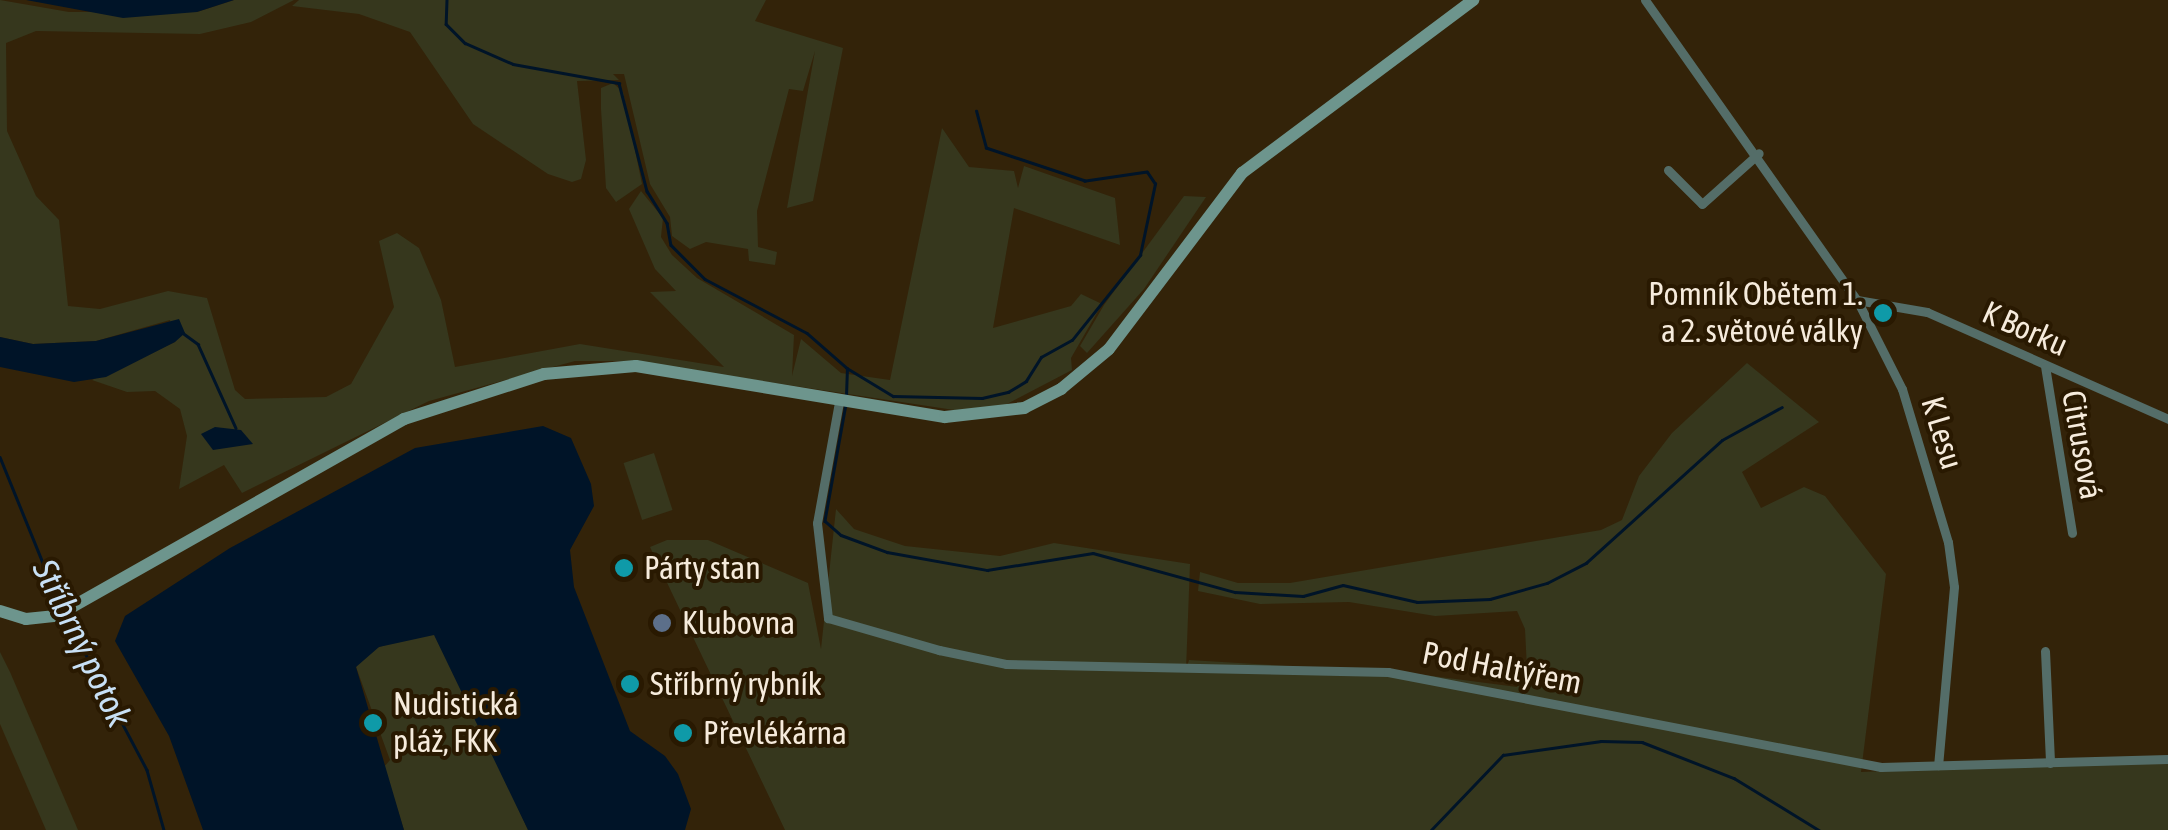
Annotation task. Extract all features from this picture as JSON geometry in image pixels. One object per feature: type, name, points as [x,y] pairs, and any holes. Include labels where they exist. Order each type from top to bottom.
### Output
[{"type":"street","points":[[0,611],[26,619],[56,616],[404,419],[509,383],[586,366],[636,366],[839,402],[978,417],[1024,408],[1062,389],[1109,349],[1242,174],[1473,0]]},
{"type":"street","name":"K Lesu","points":[[1646,0],[1758,153],[1858,300],[1902,389],[1948,542],[1954,621],[1938,766]]},
{"type":"street","points":[[1668,170],[1702,204],[1758,153]]},
{"type":"street","name":"K Borku","points":[[1858,300],[1927,312],[2168,418]]},
{"type":"street","name":"Citrusová","points":[[2045,366],[2072,534]]},
{"type":"street","name":"Pod Haltýřem","points":[[839,402],[817,524],[828,618],[1006,664],[1388,672],[1855,764],[1938,766],[2168,759]]},
{"type":"street","points":[[2045,651],[2050,763]]},
{"type":"green space","points":[[0,0],[69,12],[197,12],[234,0],[294,0],[251,22],[200,34],[36,31],[6,43],[7,131],[36,196],[59,220],[68,306],[100,309],[168,291],[207,298],[235,390],[245,399],[326,397],[351,384],[394,307],[379,241],[397,233],[419,248],[441,300],[455,367],[580,344],[724,367],[650,292],[676,291],[655,269],[629,209],[641,191],[663,218],[661,237],[672,255],[697,278],[794,335],[792,376],[801,339],[841,373],[890,380],[942,128],[969,167],[1014,171],[1018,188],[1024,166],[1115,198],[1120,245],[1014,208],[993,328],[1071,306],[1081,294],[1102,304],[1071,358],[1072,370],[1001,407],[954,410],[629,361],[575,361],[429,401],[242,493],[224,465],[179,489],[187,436],[180,409],[155,391],[127,392],[92,380],[175,342],[170,320],[96,341],[33,344],[0,337]]},
{"type":"green space","points":[[299,0],[766,0],[755,21],[843,48],[813,201],[787,208],[815,51],[803,91],[789,89],[757,211],[758,247],[777,252],[775,265],[749,261],[748,249],[706,242],[690,249],[672,236],[670,217],[650,184],[624,74],[613,74],[619,80],[577,81],[586,160],[581,179],[572,182],[548,174],[473,124],[410,32],[359,14],[292,6]]},
{"type":"green space","points":[[613,83],[623,92],[642,184],[616,202],[606,188],[601,109],[601,88]]},
{"type":"green space","points":[[1184,196],[1206,197],[1144,289],[1087,353],[1080,346],[1104,305]]},
{"type":"green space","points":[[1747,363],[1819,422],[1742,472],[1761,508],[1804,487],[1825,496],[1886,574],[1861,772],[2168,759],[2168,830],[785,830],[650,547],[667,540],[708,540],[808,583],[821,649],[836,509],[854,529],[905,546],[1000,556],[1054,543],[1190,564],[1186,670],[1189,660],[1417,674],[1517,687],[1527,669],[1525,629],[1517,611],[1435,616],[1349,602],[1260,604],[1198,591],[1200,572],[1238,583],[1290,583],[1601,530],[1622,520],[1639,476],[1672,433]]},
{"type":"green space","points":[[654,453],[673,510],[642,520],[624,463]]},
{"type":"green space","points":[[420,633],[435,633],[445,645],[528,830],[404,830],[384,767],[390,760],[356,667],[365,652]]},
{"type":"green space","points":[[0,652],[78,830],[46,830],[0,724]]},
{"type":"water","points":[[26,0],[234,0],[197,12],[123,18]]},
{"type":"water","points":[[179,319],[185,333],[175,342],[106,377],[74,382],[0,367],[0,337],[33,344],[96,341]]},
{"type":"water","name":"Stříbrný rybník","points":[[543,426],[571,438],[591,484],[594,506],[570,550],[574,587],[630,731],[665,756],[678,774],[691,809],[685,830],[528,830],[434,635],[379,647],[356,667],[404,830],[203,830],[169,736],[115,641],[125,616],[230,548],[415,448]]},
{"type":"water","points":[[215,427],[241,430],[253,444],[213,450],[201,434]]},
{"type":"waterway","points":[[447,0],[446,24],[465,43],[513,64],[619,83],[647,191],[667,223],[671,245],[705,279],[807,333],[847,368],[893,396],[982,398],[1008,392],[1026,381],[1041,357],[1072,340],[1140,255],[1155,184],[1147,172],[1085,181],[986,148],[976,111]]},
{"type":"waterway","points":[[183,333],[198,344],[236,428]]},
{"type":"waterway","points":[[846,396],[847,369]]},
{"type":"waterway","points":[[846,404],[825,521],[841,535],[887,552],[987,570],[1093,553],[1235,592],[1303,596],[1343,585],[1417,602],[1490,599],[1547,583],[1586,563],[1722,440],[1782,407]]},
{"type":"waterway","name":"Stříbrný potok","points":[[0,457],[61,607]]},
{"type":"waterway","name":"Stříbrný potok","points":[[65,615],[147,770],[164,830]]},
{"type":"waterway","points":[[1431,830],[1503,755],[1601,741],[1642,742],[1734,778],[1819,830]]},
{"type":"place","name":"Pomník Obětem 1. a 2. světové války","points":[[1883,313]]},
{"type":"place","name":"Párty stan","points":[[624,568]]},
{"type":"place","name":"Klubovna","points":[[662,623]]},
{"type":"place","name":"Stříbrný rybník","points":[[630,684]]},
{"type":"place","name":"Nudistická pláž, FKK","points":[[373,723]]},
{"type":"place","name":"Převlékárna","points":[[683,733]]}]
